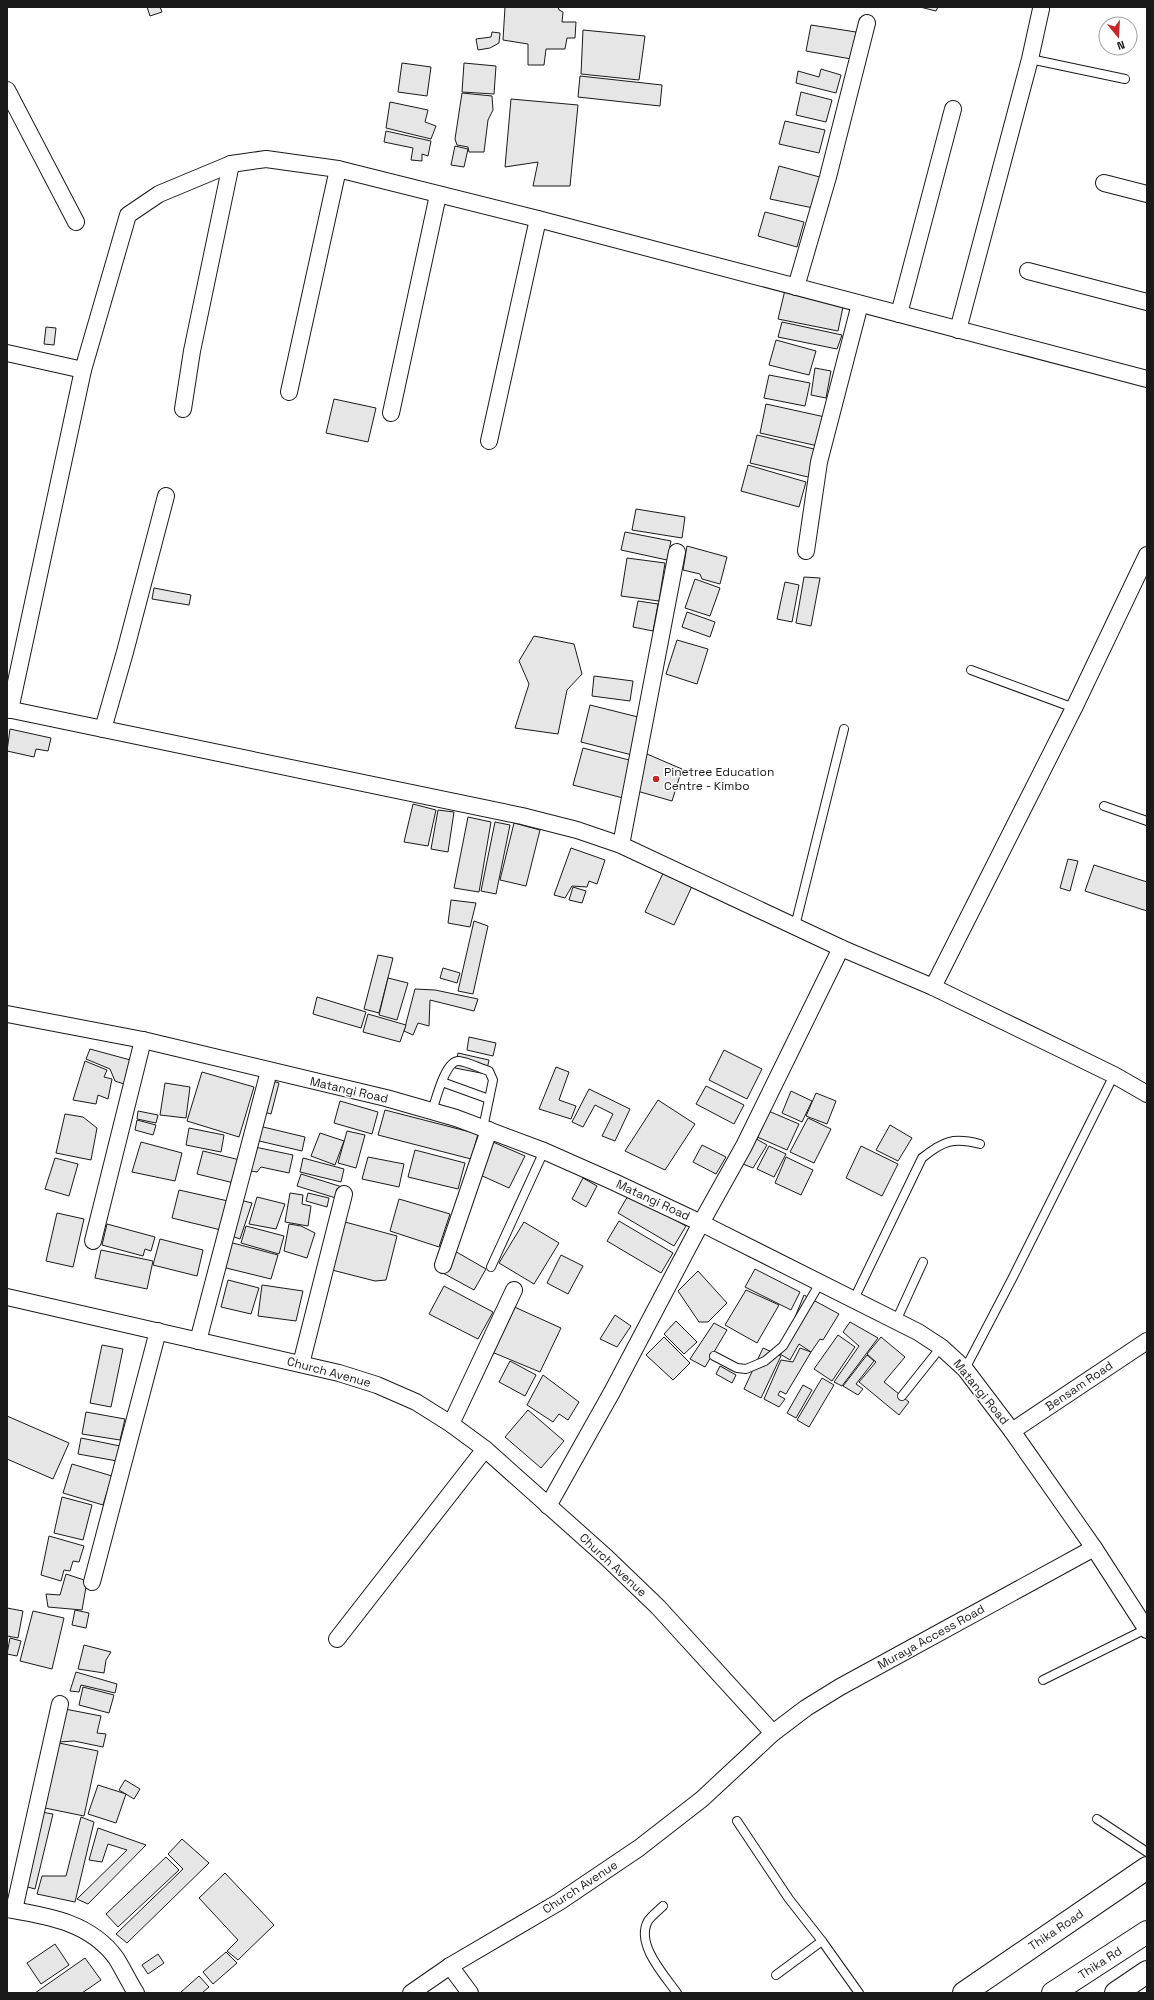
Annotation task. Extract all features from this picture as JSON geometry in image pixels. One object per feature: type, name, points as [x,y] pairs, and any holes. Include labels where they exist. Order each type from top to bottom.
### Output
[{"type":"main road","name":"Thika Road","points":[[964,1993],[1147,1868]]},
{"type":"main road","name":"Thika Rd","points":[[1053,1993],[1147,1932]]},
{"type":"main road","points":[[1116,1993],[1147,1972]]},
{"type":"street","points":[[958,330],[1030,59],[1041,9]]},
{"type":"street","points":[[796,287],[828,177],[867,23]]},
{"type":"street","points":[[7,90],[76,222]]},
{"type":"street","points":[[899,314],[953,109]]},
{"type":"street","points":[[1147,379],[538,219],[338,169],[266,159],[231,164],[160,194],[128,215],[83,370],[9,709],[522,816],[577,830],[621,845],[841,948],[933,987],[1114,1075],[1147,1094]]},
{"type":"street","points":[[183,409],[192,351],[231,164]]},
{"type":"street","points":[[289,392],[338,169]]},
{"type":"street","points":[[1104,183],[1147,194]]},
{"type":"street","points":[[391,413],[438,195]]},
{"type":"street","points":[[489,441],[538,219]]},
{"type":"street","points":[[1028,271],[1147,302]]},
{"type":"street","points":[[806,551],[819,462],[860,304]]},
{"type":"street","points":[[7,353],[83,370]]},
{"type":"street","points":[[103,729],[126,652],[166,496]]},
{"type":"street","points":[[621,845],[677,552]]},
{"type":"street","points":[[933,987],[1074,708],[1147,558]]},
{"type":"street","points":[[548,1506],[612,1392],[701,1223],[744,1146],[841,948]]},
{"type":"street","name":"Matangi Road","points":[[7,1014],[143,1040],[386,1098],[432,1111],[486,1129],[544,1151],[701,1223],[918,1332],[941,1347],[965,1369],[1012,1431],[1094,1548],[1146,1630]]},
{"type":"street","points":[[93,1241],[143,1040]]},
{"type":"street","points":[[198,1341],[269,1071]]},
{"type":"street","points":[[443,1265],[486,1129]]},
{"type":"street","points":[[301,1364],[344,1194]]},
{"type":"street","points":[[451,1424],[514,1290]]},
{"type":"street","name":"Church Avenue","points":[[7,1298],[339,1373],[377,1385],[416,1402],[451,1424],[484,1450],[548,1506],[658,1607],[773,1733],[702,1799],[639,1848],[559,1902],[450,1966],[411,1993]]},
{"type":"street","points":[[92,1582],[158,1331]]},
{"type":"street","name":"Bensam Road","points":[[1012,1431],[1147,1341]]},
{"type":"street","points":[[337,1639],[484,1450]]},
{"type":"street","name":"Muraya Access Road","points":[[773,1733],[806,1708],[840,1687],[1094,1548]]},
{"type":"street","points":[[60,1704],[11,1909],[67,1922],[93,1936],[116,1957],[136,1993]]},
{"type":"street","points":[[450,1966],[470,1993]]},
{"type":"lane","points":[[1030,59],[1125,79]]},
{"type":"lane","points":[[971,670],[1074,708]]},
{"type":"lane","points":[[795,926],[844,729]]},
{"type":"lane","points":[[1104,806],[1147,821]]},
{"type":"lane","points":[[432,1111],[447,1068],[453,1062],[459,1061],[489,1071],[493,1080],[489,1099],[486,1129]]},
{"type":"lane","points":[[965,1369],[1012,1279],[1114,1075]]},
{"type":"lane","points":[[442,1082],[489,1099]]},
{"type":"lane","points":[[854,1299],[922,1158],[938,1145],[944,1143],[962,1140],[980,1144]]},
{"type":"lane","points":[[491,1267],[544,1151]]},
{"type":"lane","points":[[896,1321],[923,1262]]},
{"type":"lane","points":[[714,1356],[738,1368],[746,1368],[765,1361],[783,1346],[820,1283]]},
{"type":"lane","points":[[902,1396],[941,1347]]},
{"type":"lane","points":[[1043,1680],[1146,1630]]},
{"type":"lane","points":[[1097,1819],[1147,1852]]},
{"type":"lane","points":[[737,1821],[789,1899],[822,1941],[859,1993]]},
{"type":"lane","points":[[663,1906],[648,1922],[645,1936],[648,1951],[677,1993]]},
{"type":"lane","points":[[776,1974],[822,1941]]},
{"type":"building","points":[[147,7],[160,7],[162,12],[150,16]]},
{"type":"building","points":[[505,7],[558,7],[559,10],[563,12],[562,22],[576,22],[575,38],[567,38],[565,49],[546,49],[544,65],[528,65],[528,44],[503,40]]},
{"type":"building","points":[[920,7],[938,7],[936,11]]},
{"type":"building","points":[[811,25],[856,32],[851,59],[806,51]]},
{"type":"building","points":[[583,30],[645,36],[639,80],[581,74]]},
{"type":"building","points":[[492,32],[500,33],[499,43],[490,48],[478,50],[476,39],[491,37]]},
{"type":"building","points":[[402,63],[431,67],[427,96],[398,92]]},
{"type":"building","points":[[464,63],[496,66],[494,94],[462,92]]},
{"type":"building","points":[[821,69],[841,75],[836,93],[796,83],[798,71],[819,77]]},
{"type":"building","points":[[580,76],[662,85],[660,106],[578,97]]},
{"type":"building","points":[[801,92],[832,100],[826,122],[796,115]]},
{"type":"building","points":[[462,93],[492,96],[493,110],[488,120],[484,152],[469,152],[468,147],[457,145],[455,139]]},
{"type":"building","points":[[511,99],[578,105],[570,186],[533,186],[538,162],[505,167]]},
{"type":"building","points":[[390,102],[428,110],[425,122],[436,126],[431,139],[386,128]]},
{"type":"building","points":[[785,121],[825,130],[819,153],[779,144]]},
{"type":"building","points":[[386,131],[431,141],[428,156],[422,154],[422,161],[411,160],[413,148],[384,142]]},
{"type":"building","points":[[455,146],[468,149],[464,167],[451,165]]},
{"type":"building","points":[[779,166],[827,179],[818,209],[770,199]]},
{"type":"building","points":[[765,212],[804,222],[797,247],[758,236]]},
{"type":"building","points":[[785,290],[844,302],[838,331],[778,319]]},
{"type":"building","points":[[782,322],[842,335],[837,349],[778,337]]},
{"type":"building","points":[[46,327],[56,328],[54,345],[44,344]]},
{"type":"building","points":[[776,340],[816,351],[809,375],[769,365]]},
{"type":"building","points":[[815,368],[831,371],[826,398],[811,395]]},
{"type":"building","points":[[769,375],[810,383],[805,406],[764,398]]},
{"type":"building","points":[[334,399],[376,408],[368,442],[326,433]]},
{"type":"building","points":[[766,404],[825,417],[818,446],[760,433]]},
{"type":"building","points":[[757,435],[818,450],[812,478],[750,463]]},
{"type":"building","points":[[748,465],[806,482],[799,507],[741,491]]},
{"type":"building","points":[[636,509],[685,517],[682,538],[632,530]]},
{"type":"building","points":[[625,532],[671,541],[667,560],[621,550]]},
{"type":"building","points":[[687,546],[727,557],[720,584],[702,579],[700,574],[683,570]]},
{"type":"building","points":[[627,558],[665,563],[659,601],[621,596]]},
{"type":"building","points":[[804,577],[820,578],[811,626],[796,623]]},
{"type":"building","points":[[695,579],[720,588],[710,616],[685,608]]},
{"type":"building","points":[[785,582],[799,585],[792,622],[777,619]]},
{"type":"building","points":[[154,588],[191,595],[189,605],[152,599]]},
{"type":"building","points":[[638,601],[658,604],[653,631],[633,627]]},
{"type":"building","points":[[687,612],[715,622],[710,637],[682,627]]},
{"type":"building","points":[[534,636],[574,644],[582,674],[567,690],[558,734],[515,728],[529,684],[519,661]]},
{"type":"building","points":[[677,640],[708,649],[697,684],[666,674]]},
{"type":"building","points":[[594,676],[633,681],[630,701],[592,696]]},
{"type":"building","points":[[590,705],[646,719],[636,756],[581,742]]},
{"type":"building","points":[[10,729],[51,738],[48,751],[36,749],[34,757],[7,751]]},
{"type":"building","points":[[583,748],[633,761],[623,798],[573,785]]},
{"type":"building","name":"Pinetree Education Centre - Kimbo","points":[[640,751],[682,769],[672,801],[630,789]]},
{"type":"building","points":[[413,804],[436,810],[428,846],[404,842]]},
{"type":"building","points":[[438,810],[454,812],[448,852],[431,849]]},
{"type":"building","points":[[468,817],[491,822],[479,892],[454,888]]},
{"type":"building","points":[[495,822],[510,825],[496,894],[481,891]]},
{"type":"building","points":[[514,823],[540,830],[526,886],[500,880]]},
{"type":"building","points":[[571,848],[605,860],[597,884],[589,881],[587,887],[572,886],[565,898],[554,895]]},
{"type":"building","points":[[1068,859],[1078,861],[1070,891],[1060,888]]},
{"type":"building","points":[[1094,865],[1147,882],[1147,911],[1085,891]]},
{"type":"building","points":[[665,869],[694,882],[674,925],[645,912]]},
{"type":"building","points":[[573,887],[586,891],[582,903],[569,900]]},
{"type":"building","points":[[451,900],[476,903],[470,927],[448,923]]},
{"type":"building","points":[[474,921],[488,926],[473,994],[458,991]]},
{"type":"building","points":[[378,955],[393,958],[379,1013],[364,1009]]},
{"type":"building","points":[[443,968],[460,973],[457,983],[440,978]]},
{"type":"building","points":[[388,978],[408,983],[397,1020],[379,1015]]},
{"type":"building","points":[[415,989],[435,990],[478,999],[474,1011],[430,1000],[429,1026],[418,1023],[413,1035],[404,1031]]},
{"type":"building","points":[[317,997],[366,1012],[361,1028],[313,1014]]},
{"type":"building","points":[[368,1014],[406,1025],[400,1042],[363,1032]]},
{"type":"building","points":[[469,1037],[496,1043],[493,1056],[467,1050]]},
{"type":"building","points":[[90,1049],[134,1061],[127,1085],[115,1081],[110,1069],[86,1059]]},
{"type":"building","points":[[724,1050],[762,1069],[747,1099],[709,1080]]},
{"type":"building","points":[[458,1053],[489,1060],[486,1074],[455,1068]]},
{"type":"building","points":[[85,1061],[107,1070],[104,1077],[112,1079],[108,1099],[98,1095],[96,1104],[73,1100]]},
{"type":"building","points":[[556,1067],[569,1072],[559,1100],[576,1106],[571,1119],[539,1109]]},
{"type":"building","points":[[202,1072],[254,1087],[239,1137],[187,1121]]},
{"type":"building","points":[[269,1080],[279,1083],[271,1114],[261,1111]]},
{"type":"building","points":[[165,1083],[190,1087],[186,1118],[160,1115]]},
{"type":"building","points":[[706,1086],[744,1105],[734,1124],[696,1104]]},
{"type":"building","points":[[589,1089],[630,1109],[615,1141],[602,1136],[613,1114],[595,1105],[583,1127],[572,1122]]},
{"type":"building","points":[[791,1091],[812,1101],[802,1122],[782,1113]]},
{"type":"building","points":[[816,1093],[836,1101],[827,1124],[806,1116]]},
{"type":"building","points":[[658,1100],[695,1124],[665,1170],[625,1151]]},
{"type":"building","points":[[340,1101],[378,1112],[372,1134],[334,1123]]},
{"type":"building","points":[[385,1110],[478,1134],[471,1159],[378,1135]]},
{"type":"building","points":[[766,1110],[799,1124],[787,1150],[755,1136]]},
{"type":"building","points":[[138,1111],[158,1115],[156,1123],[137,1119]]},
{"type":"building","points":[[65,1114],[83,1117],[97,1128],[91,1160],[56,1153]]},
{"type":"building","points":[[808,1118],[831,1129],[814,1163],[790,1152]]},
{"type":"building","points":[[137,1120],[156,1125],[153,1135],[135,1130]]},
{"type":"building","points":[[890,1125],[912,1138],[898,1161],[876,1150]]},
{"type":"building","points":[[259,1126],[305,1137],[302,1151],[255,1140]]},
{"type":"building","points":[[189,1128],[224,1135],[221,1152],[186,1145]]},
{"type":"building","points":[[347,1131],[365,1135],[356,1168],[338,1163]]},
{"type":"building","points":[[320,1133],[344,1141],[335,1165],[311,1156]]},
{"type":"building","points":[[751,1136],[767,1145],[753,1168],[738,1162]]},
{"type":"building","points":[[141,1142],[182,1153],[175,1181],[132,1172]]},
{"type":"building","points":[[493,1142],[525,1156],[509,1188],[478,1174]]},
{"type":"building","points":[[702,1145],[726,1157],[716,1174],[693,1162]]},
{"type":"building","points":[[250,1146],[293,1155],[289,1173],[261,1167],[257,1172],[245,1170]]},
{"type":"building","points":[[769,1146],[786,1154],[774,1177],[757,1169]]},
{"type":"building","points":[[861,1146],[898,1164],[882,1196],[846,1178]]},
{"type":"building","points":[[415,1150],[465,1163],[458,1189],[408,1177]]},
{"type":"building","points":[[203,1151],[240,1160],[234,1183],[197,1174]]},
{"type":"building","points":[[368,1157],[404,1164],[399,1187],[362,1179]]},
{"type":"building","points":[[786,1157],[813,1170],[801,1195],[775,1183]]},
{"type":"building","points":[[55,1158],[78,1164],[69,1196],[45,1189]]},
{"type":"building","points":[[303,1158],[344,1169],[341,1182],[300,1172]]},
{"type":"building","points":[[301,1174],[342,1187],[339,1199],[297,1186]]},
{"type":"building","points":[[583,1178],[597,1186],[586,1207],[572,1199]]},
{"type":"building","points":[[179,1190],[228,1201],[221,1230],[172,1218]]},
{"type":"building","points":[[290,1193],[303,1195],[302,1204],[311,1206],[308,1226],[285,1222]]},
{"type":"building","points":[[308,1193],[329,1198],[327,1207],[306,1201]]},
{"type":"building","points":[[629,1194],[686,1226],[674,1246],[618,1213]]},
{"type":"building","points":[[257,1197],[285,1204],[276,1229],[249,1224]]},
{"type":"building","points":[[399,1199],[450,1214],[439,1247],[390,1231]]},
{"type":"building","points":[[240,1200],[252,1203],[240,1239],[229,1235]]},
{"type":"building","points":[[57,1213],[84,1219],[73,1267],[46,1261]]},
{"type":"building","points":[[619,1221],[673,1253],[661,1273],[607,1241]]},
{"type":"building","points":[[345,1222],[397,1236],[386,1280],[375,1281],[332,1270]]},
{"type":"building","points":[[524,1222],[559,1243],[534,1284],[499,1263]]},
{"type":"building","points":[[107,1224],[155,1237],[151,1251],[145,1249],[143,1256],[102,1245]]},
{"type":"building","points":[[289,1224],[301,1226],[315,1233],[307,1258],[284,1251]]},
{"type":"building","points":[[246,1226],[284,1236],[279,1254],[241,1243]]},
{"type":"building","points":[[160,1239],[203,1250],[197,1276],[153,1265]]},
{"type":"building","points":[[229,1242],[278,1255],[271,1279],[222,1267]]},
{"type":"building","points":[[101,1250],[153,1261],[147,1289],[95,1278]]},
{"type":"building","points":[[453,1250],[486,1269],[474,1290],[441,1272]]},
{"type":"building","points":[[561,1255],[583,1266],[568,1294],[547,1283]]},
{"type":"building","points":[[755,1269],[800,1292],[791,1310],[745,1287]]},
{"type":"building","points":[[698,1271],[727,1303],[708,1322],[699,1322],[678,1291]]},
{"type":"building","points":[[228,1280],[259,1288],[251,1314],[221,1307]]},
{"type":"building","points":[[262,1285],[303,1291],[296,1321],[258,1316]]},
{"type":"building","points":[[444,1286],[493,1312],[478,1339],[429,1314]]},
{"type":"building","points":[[746,1290],[779,1305],[757,1343],[725,1325]]},
{"type":"building","points":[[804,1295],[839,1314],[823,1340],[820,1339],[811,1352],[799,1344],[790,1360],[780,1354]]},
{"type":"building","points":[[510,1305],[561,1328],[540,1372],[487,1350]]},
{"type":"building","points":[[615,1315],[631,1326],[617,1347],[600,1339]]},
{"type":"building","points":[[676,1321],[697,1342],[684,1354],[664,1334]]},
{"type":"building","points":[[850,1322],[878,1338],[842,1386],[834,1382],[859,1346],[843,1332]]},
{"type":"building","points":[[714,1323],[727,1330],[705,1367],[690,1359]]},
{"type":"building","points":[[838,1335],[855,1347],[832,1381],[814,1369]]},
{"type":"building","points":[[664,1337],[690,1363],[673,1380],[646,1355]]},
{"type":"building","points":[[881,1337],[905,1357],[884,1382],[909,1402],[899,1415],[859,1382],[876,1362],[867,1354]]},
{"type":"building","points":[[102,1345],[123,1349],[111,1407],[90,1403]]},
{"type":"building","points":[[763,1348],[781,1356],[761,1398],[744,1389]]},
{"type":"building","points":[[800,1348],[811,1352],[786,1394],[780,1391],[778,1395],[785,1399],[779,1407],[764,1399],[781,1360],[793,1362]]},
{"type":"building","points":[[867,1355],[874,1361],[856,1384],[863,1389],[858,1395],[843,1386]]},
{"type":"building","points":[[510,1361],[536,1375],[525,1396],[499,1382]]},
{"type":"building","points":[[720,1366],[736,1375],[732,1383],[716,1374]]},
{"type":"building","points":[[543,1375],[579,1402],[568,1420],[559,1414],[553,1422],[527,1405]]},
{"type":"building","points":[[822,1378],[834,1385],[809,1427],[797,1420]]},
{"type":"building","points":[[803,1385],[812,1390],[796,1418],[787,1413]]},
{"type":"building","points":[[528,1410],[564,1441],[541,1468],[505,1437]]},
{"type":"building","points":[[86,1412],[125,1419],[120,1440],[82,1434]]},
{"type":"building","points":[[7,1416],[69,1443],[53,1479],[7,1459]]},
{"type":"building","points":[[81,1438],[120,1446],[117,1461],[78,1454]]},
{"type":"building","points":[[72,1464],[112,1476],[103,1505],[63,1493]]},
{"type":"building","points":[[62,1497],[92,1505],[83,1540],[54,1533]]},
{"type":"building","points":[[49,1536],[84,1546],[79,1562],[73,1561],[70,1571],[64,1570],[61,1581],[41,1575]]},
{"type":"building","points":[[66,1574],[87,1581],[82,1610],[48,1607],[46,1594],[60,1595]]},
{"type":"building","points":[[7,1608],[23,1611],[18,1638],[7,1636]]},
{"type":"building","points":[[75,1610],[89,1613],[86,1628],[72,1625]]},
{"type":"building","points":[[33,1611],[64,1618],[52,1669],[20,1661]]},
{"type":"building","points":[[10,1638],[21,1641],[17,1656],[7,1654]]},
{"type":"building","points":[[84,1645],[111,1652],[106,1660],[104,1673],[78,1669]]},
{"type":"building","points":[[76,1672],[117,1684],[115,1693],[81,1685],[79,1692],[70,1691]]},
{"type":"building","points":[[83,1687],[114,1695],[109,1713],[79,1705]]},
{"type":"building","points":[[65,1709],[101,1716],[97,1733],[106,1734],[103,1747],[74,1741],[59,1742]]},
{"type":"building","points":[[54,1742],[98,1751],[84,1816],[40,1807]]},
{"type":"building","points":[[125,1780],[140,1789],[134,1799],[119,1790]]},
{"type":"building","points":[[98,1785],[126,1794],[116,1823],[88,1814]]},
{"type":"building","points":[[41,1812],[53,1814],[35,1889],[24,1886]]},
{"type":"building","points":[[81,1817],[94,1822],[75,1902],[37,1894],[42,1876],[66,1876]]},
{"type":"building","points":[[98,1828],[146,1845],[88,1904],[77,1899],[127,1850],[108,1844],[102,1862],[89,1860]]},
{"type":"building","points":[[182,1839],[209,1863],[127,1943],[116,1934],[183,1869],[168,1854]]},
{"type":"building","points":[[166,1857],[179,1870],[118,1927],[106,1914]]},
{"type":"building","points":[[225,1873],[274,1925],[238,1960],[227,1951],[238,1940],[199,1898]]},
{"type":"building","points":[[55,1944],[69,1965],[41,1984],[27,1963]]},
{"type":"building","points":[[226,1952],[237,1963],[213,1984],[203,1972]]},
{"type":"building","points":[[158,1954],[164,1963],[148,1974],[142,1965]]},
{"type":"building","points":[[85,1958],[101,1980],[82,1993],[35,1993]]},
{"type":"building","points":[[199,1976],[209,1987],[202,1993],[180,1993]]},
{"type":"place","name":"Pinetree Education Centre - Kimbo","points":[[656,779]]}]
